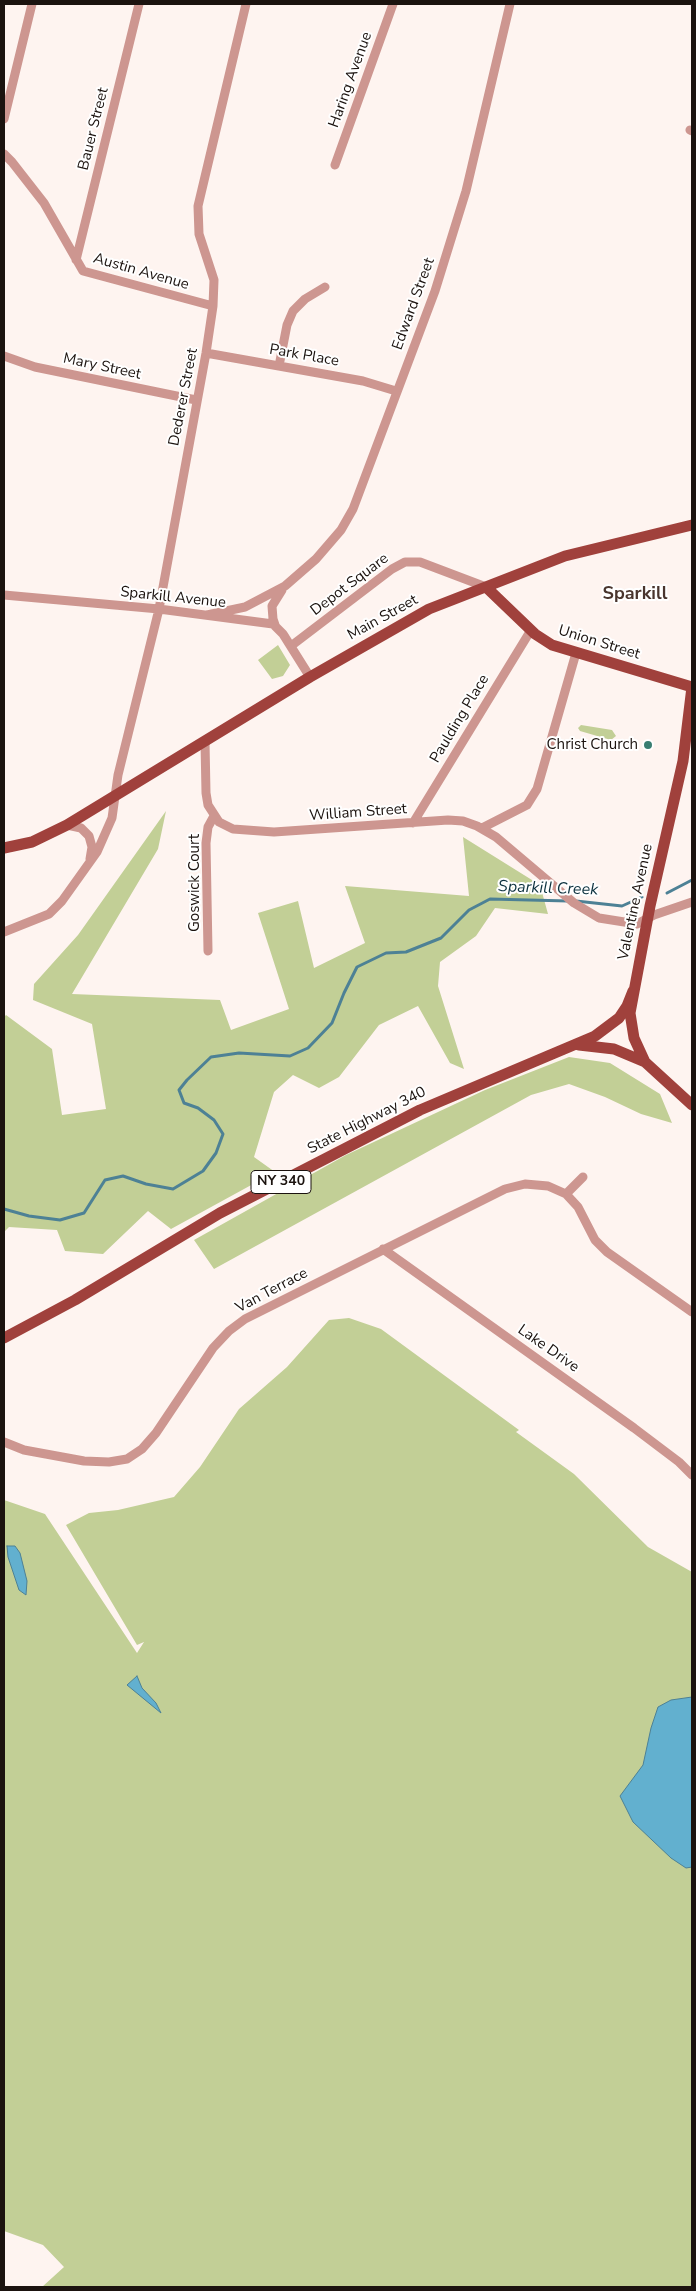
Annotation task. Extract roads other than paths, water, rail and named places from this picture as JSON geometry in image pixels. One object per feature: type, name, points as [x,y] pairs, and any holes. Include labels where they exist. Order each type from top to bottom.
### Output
[{"type":"main road","name":"Main Street","points":[[4,848],[32,842],[67,825],[310,678],[425,612],[576,553],[692,525]]},
{"type":"main road","name":"Union Street","points":[[486,587],[531,630],[552,644],[576,653],[692,685]]},
{"type":"main road","name":"Valentine Avenue","points":[[692,685],[684,761],[653,894],[630,1007],[631,1026],[644,1062],[692,1105]]},
{"type":"main road","name":"State Highway 340","points":[[4,1338],[75,1300],[220,1214],[420,1110],[595,1036],[613,1023],[623,1012],[633,991]]},
{"type":"main road","points":[[569,1047],[583,1044],[601,1046],[625,1052],[644,1062]]},
{"type":"street","points":[[4,119],[32,4]]},
{"type":"street","name":"Bauer Street","points":[[76,260],[139,4]]},
{"type":"street","name":"Dederer Street","points":[[4,932],[49,914],[62,901],[88,865],[106,835],[112,818],[118,774],[160,609],[214,306],[214,280],[199,234],[198,206],[246,4]]},
{"type":"street","name":"Haring Avenue","points":[[335,165],[392,4]]},
{"type":"street","name":"Edward Street","points":[[285,586],[316,559],[342,530],[361,488],[435,291],[466,191],[510,4]]},
{"type":"street","name":"Austin Avenue","points":[[4,154],[44,203],[84,271],[96,276],[214,306]]},
{"type":"street","points":[[279,366],[287,325],[293,311],[306,299],[325,287]]},
{"type":"street","name":"Park Place","points":[[206,354],[363,381],[396,391]]},
{"type":"street","name":"Mary Street","points":[[4,356],[35,367],[196,400]]},
{"type":"street","name":"Depot Square","points":[[291,646],[396,566],[409,561],[420,562],[486,587]]},
{"type":"street","points":[[207,615],[228,612],[252,604],[285,586]]},
{"type":"street","points":[[285,586],[272,606],[273,619],[310,678]]},
{"type":"street","name":"Sparkill Avenue","points":[[4,595],[160,609],[275,625]]},
{"type":"street","name":"Paulding Place","points":[[413,823],[531,630]]},
{"type":"street","points":[[482,828],[527,804],[537,789],[576,653]]},
{"type":"street","points":[[205,742],[206,797],[214,816]]},
{"type":"street","name":"William Street","points":[[214,816],[228,828],[255,832],[459,821],[482,828],[503,842],[560,892],[590,914],[610,921],[632,924],[648,919]]},
{"type":"street","name":"Goswick Court","points":[[208,951],[206,843],[208,827],[214,816]]},
{"type":"street","points":[[67,825],[81,828],[89,836],[92,847],[88,865]]},
{"type":"street","points":[[648,919],[658,913],[692,902]]},
{"type":"street","points":[[583,1177],[566,1194],[578,1207],[595,1240],[607,1252],[692,1312]]},
{"type":"street","name":"Van Terrace","points":[[4,1442],[24,1450],[84,1462],[109,1462],[127,1458],[142,1448],[156,1434],[213,1348],[229,1331],[245,1319],[505,1188],[525,1184],[548,1186],[566,1194]]},
{"type":"street","name":"Lake Drive","points":[[383,1249],[634,1428],[679,1462],[692,1475]]},
{"type":"water","points":[[7,1546],[15,1546],[20,1553],[27,1581],[26,1595],[19,1590],[8,1557]]},
{"type":"water","points":[[137,1676],[142,1688],[156,1703],[161,1713],[127,1685]]},
{"type":"water","points":[[692,1697],[692,1867],[686,1868],[671,1858],[633,1822],[620,1796],[643,1765],[651,1728],[658,1707],[671,1700]]},
{"type":"waterway","name":"Sparkill Creek","points":[[667,893],[692,880]]},
{"type":"waterway","name":"Sparkill Creek","points":[[576,901],[622,906],[642,897]]},
{"type":"waterway","name":"Sparkill Creek","points":[[4,1209],[29,1216],[60,1220],[84,1213],[105,1180],[123,1176],[146,1184],[173,1189],[203,1171],[216,1153],[223,1134],[214,1120],[198,1108],[184,1103],[179,1090],[211,1057],[239,1053],[290,1056],[308,1048],[332,1023],[357,967],[386,953],[406,952],[441,938],[469,910],[490,899],[568,901]]},
{"type":"place","name":"Christ Church","points":[[648,745]]},
{"type":"district","name":"Sparkill","points":[[635,595]]}]
